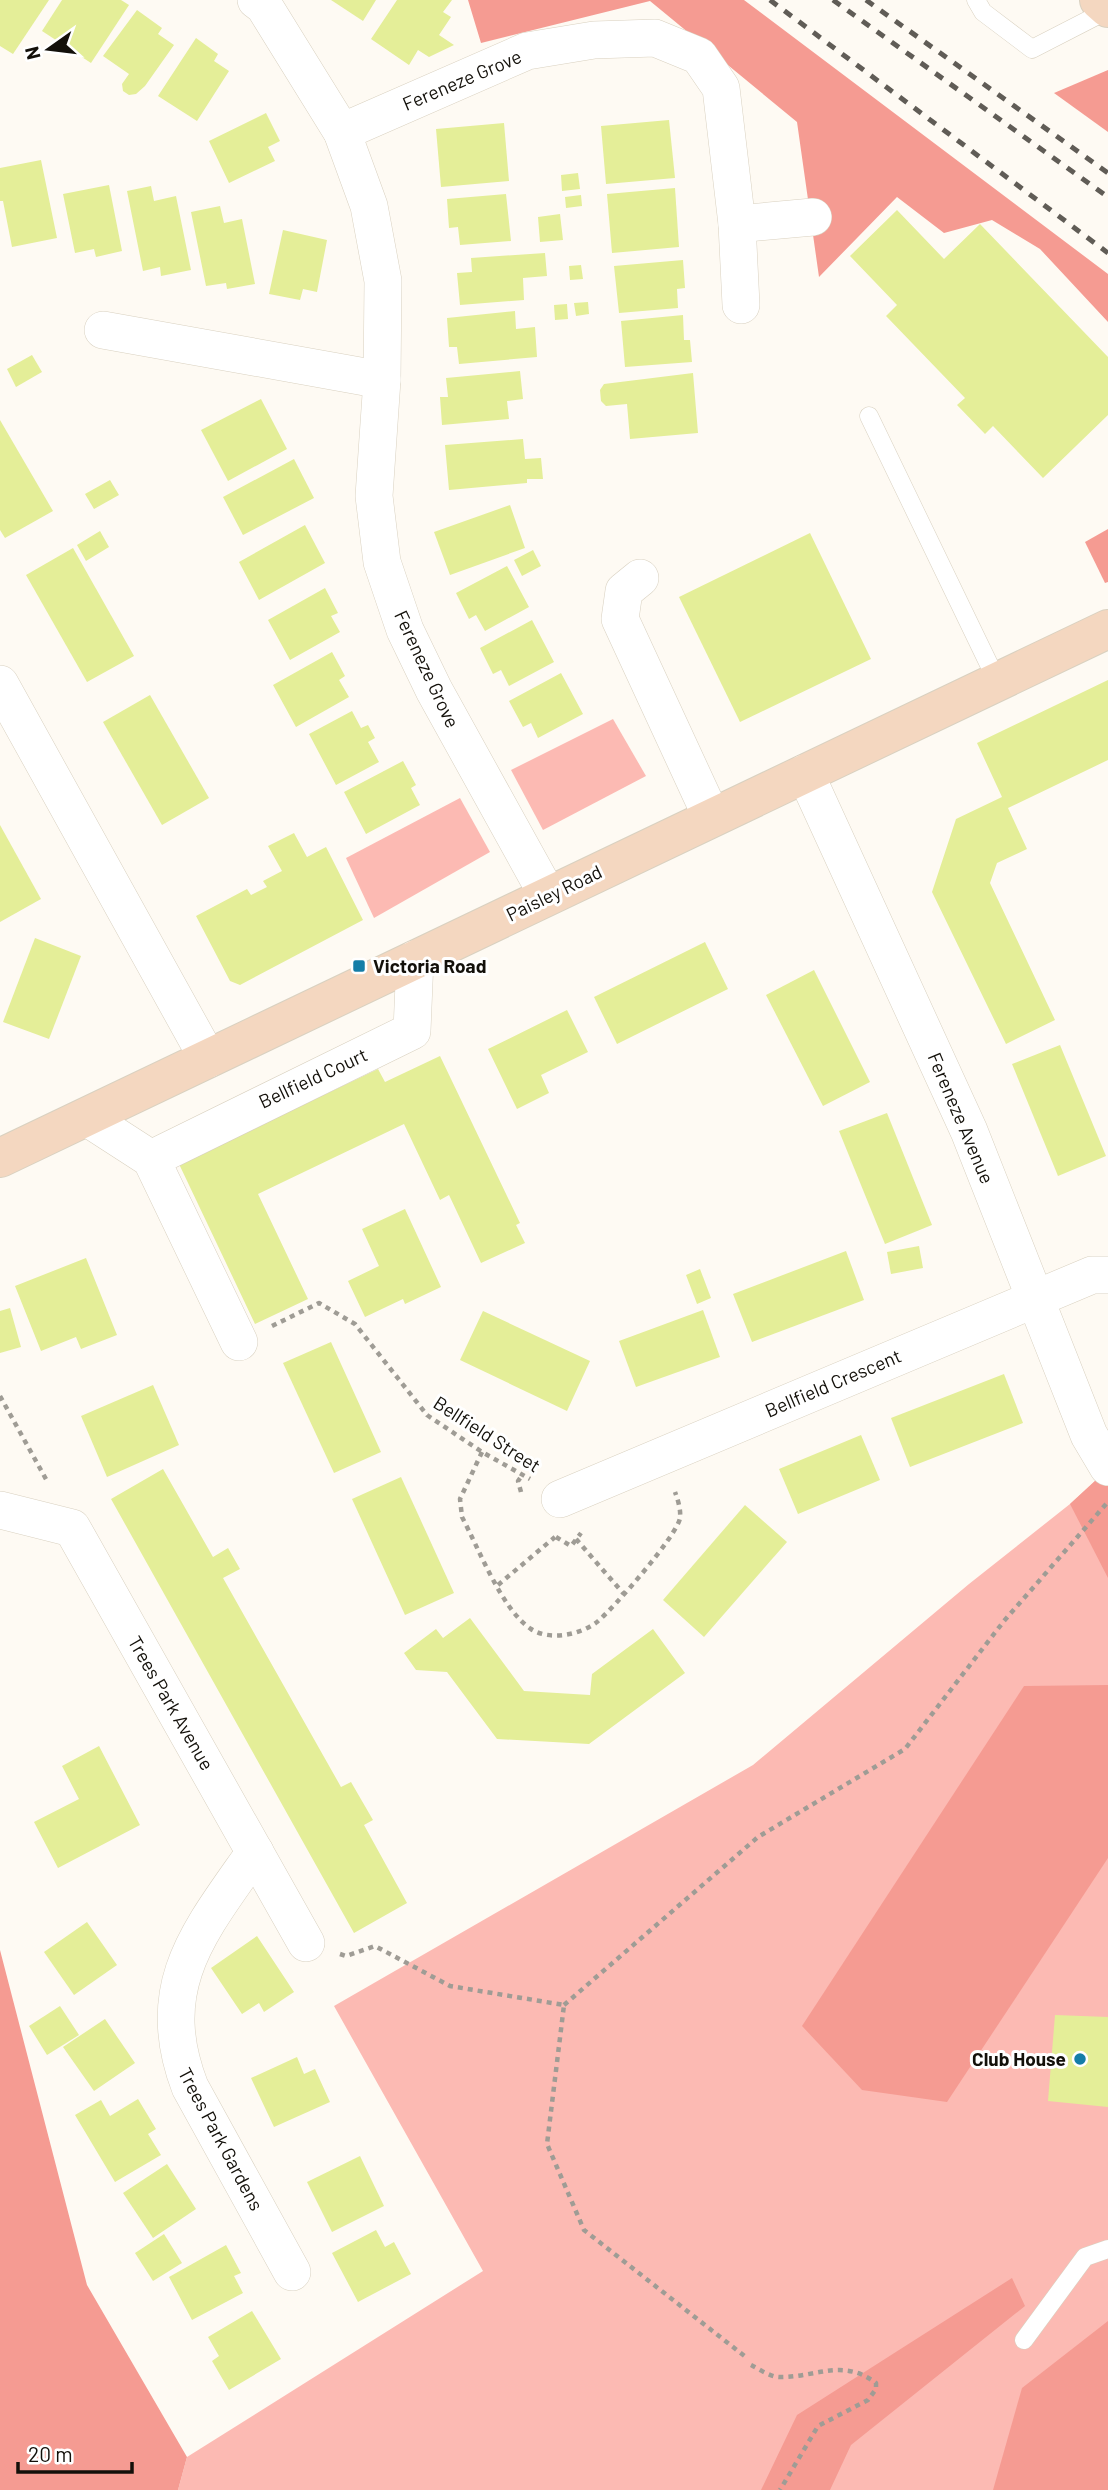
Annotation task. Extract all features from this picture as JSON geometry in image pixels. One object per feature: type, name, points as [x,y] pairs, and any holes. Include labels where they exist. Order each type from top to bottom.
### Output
[{"type":"main road","points":[[1099,0],[1108,9]]},
{"type":"main road","name":"Paisley Road","points":[[0,1158],[1108,629]]},
{"type":"street","name":"Fereneze Grove","points":[[256,0],[264,6],[342,132],[369,206],[383,281],[382,380],[374,496],[382,562],[405,630],[434,690],[548,896]]},
{"type":"street","name":"Fereneze Grove","points":[[342,132],[527,51],[594,40],[655,38],[699,56],[721,88],[737,224],[741,305]]},
{"type":"street","points":[[737,224],[813,217]]},
{"type":"street","points":[[103,330],[382,380]]},
{"type":"street","points":[[640,578],[624,591],[620,619],[712,818]]},
{"type":"street","points":[[0,684],[208,1059]]},
{"type":"street","name":"Fereneze Avenue","points":[[805,773],[969,1131],[1089,1435],[1108,1467]]},
{"type":"street","name":"Bellfield Court","points":[[151,1159],[412,1031],[415,959]]},
{"type":"street","points":[[86,1117],[151,1159],[239,1342]]},
{"type":"street","name":"Bellfield Crescent","points":[[560,1499],[1035,1298],[1092,1275],[1108,1275]]},
{"type":"street","points":[[0,1510],[72,1528]]},
{"type":"street","name":"Trees Park Avenue","points":[[72,1528],[306,1943]]},
{"type":"street","name":"Trees Park Gardens","points":[[255,1852],[189,1952],[179,1985],[176,2035],[178,2057],[190,2087],[292,2272]]},
{"type":"lane","points":[[976,0],[983,12],[1032,49],[1108,9]]},
{"type":"lane","points":[[869,416],[997,681]]},
{"type":"lane","points":[[1024,2340],[1085,2257],[1108,2249]]},
{"type":"path","name":"Bellfield Street","points":[[239,1342],[319,1303],[355,1324],[427,1415],[560,1499]]},
{"type":"path","points":[[0,1396],[72,1528]]},
{"type":"path","points":[[482,1452],[460,1499],[462,1517],[515,1616],[534,1631],[555,1636],[575,1633],[596,1622],[672,1538],[680,1519],[679,1501],[659,1457]]},
{"type":"path","points":[[747,2358],[584,2230],[547,2144],[564,2005],[758,1837],[905,1749],[1004,1621],[1108,1502]]},
{"type":"path","points":[[498,1585],[555,1537]]},
{"type":"path","points":[[576,1539],[623,1593]]},
{"type":"path","points":[[306,1943],[346,1956],[375,1945],[450,1986],[564,2005]]},
{"type":"path","points":[[751,2365],[779,2378],[840,2369],[860,2371],[876,2383],[876,2389],[868,2400],[818,2426],[780,2490]]},
{"type":"shaded area","points":[[468,0],[744,0],[1108,274],[1108,322],[1040,249],[992,220],[944,233],[897,197],[819,277],[797,122],[650,1],[481,43]]},
{"type":"shaded area","points":[[1108,70],[1108,132],[1054,93]]},
{"type":"shaded area","points":[[1108,529],[1108,582],[1105,583],[1085,542]]},
{"type":"shaded area","points":[[613,719],[646,776],[543,830],[511,770]]},
{"type":"shaded area","points":[[460,798],[490,852],[374,918],[346,858]]},
{"type":"shaded area","points":[[1108,1469],[1108,2490],[178,2490],[187,2457],[483,2271],[334,2006],[753,1765],[969,1584],[1070,1504]]},
{"type":"shaded area","points":[[1108,1469],[1108,1578],[1070,1504]]},
{"type":"shaded area","points":[[1108,1685],[1108,1858],[947,2102],[862,2090],[802,2026],[1024,1686]]},
{"type":"shaded area","points":[[0,1950],[87,2285],[187,2457],[178,2490],[0,2490]]},
{"type":"shaded area","points":[[1012,2278],[1025,2306],[851,2445],[830,2490],[761,2490],[797,2415]]},
{"type":"shaded area","points":[[1108,2321],[1108,2490],[993,2490],[1022,2388]]},
{"type":"building","points":[[0,0],[49,0],[13,54],[0,46]]},
{"type":"building","points":[[62,0],[121,0],[129,5],[91,63],[42,31]]},
{"type":"building","points":[[331,0],[376,0],[363,21]]},
{"type":"building","points":[[397,0],[452,0],[443,12],[451,17],[439,35],[454,45],[429,57],[418,50],[409,65],[371,39]]},
{"type":"building","points":[[137,10],[162,28],[158,34],[174,45],[145,86],[136,94],[129,95],[123,91],[122,84],[129,74],[103,56]]},
{"type":"building","points":[[196,38],[218,54],[214,61],[229,71],[197,121],[158,96]]},
{"type":"building","points":[[266,113],[280,141],[268,147],[275,161],[229,183],[209,141]]},
{"type":"building","points":[[669,120],[675,178],[606,184],[601,126]]},
{"type":"building","points":[[504,123],[509,181],[441,187],[436,129]]},
{"type":"building","points":[[41,160],[57,238],[12,247],[3,201],[0,201],[0,168]]},
{"type":"building","points":[[578,173],[580,189],[562,191],[561,175]]},
{"type":"building","points":[[109,185],[122,251],[96,257],[94,249],[75,253],[63,194]]},
{"type":"building","points":[[151,186],[154,201],[176,196],[191,270],[161,276],[160,267],[143,271],[127,191]]},
{"type":"building","points":[[675,188],[679,247],[612,253],[607,194]]},
{"type":"building","points":[[506,194],[511,241],[460,245],[458,227],[449,228],[447,199]]},
{"type":"building","points":[[581,195],[582,206],[566,208],[565,197]]},
{"type":"building","points":[[220,206],[224,223],[242,219],[255,284],[227,289],[226,283],[206,286],[191,212]]},
{"type":"building","points":[[897,210],[944,259],[980,224],[1108,357],[1108,415],[1043,478],[993,426],[985,434],[957,405],[965,398],[886,316],[897,305],[850,256]]},
{"type":"building","points":[[560,214],[563,240],[540,242],[538,217]]},
{"type":"building","points":[[283,230],[327,240],[317,292],[303,289],[300,300],[269,294]]},
{"type":"building","points":[[545,253],[547,276],[523,278],[524,300],[460,305],[457,273],[472,272],[471,258]]},
{"type":"building","points":[[683,260],[685,288],[677,289],[678,308],[619,313],[614,266]]},
{"type":"building","points":[[581,265],[583,279],[570,280],[569,266]]},
{"type":"building","points":[[588,302],[589,314],[576,316],[574,303]]},
{"type":"building","points":[[567,304],[568,319],[555,320],[554,305]]},
{"type":"building","points":[[515,311],[516,329],[535,327],[537,357],[459,364],[457,347],[449,347],[447,318]]},
{"type":"building","points":[[683,315],[684,340],[690,340],[692,362],[625,367],[621,321]]},
{"type":"building","points":[[32,355],[42,372],[16,387],[7,369]]},
{"type":"building","points":[[520,371],[523,399],[507,401],[509,419],[442,425],[440,397],[448,397],[446,378]]},
{"type":"building","points":[[693,373],[698,433],[630,439],[627,404],[606,406],[601,401],[600,390],[604,384]]},
{"type":"building","points":[[261,399],[287,449],[228,481],[201,430]]},
{"type":"building","points":[[0,420],[53,511],[5,538],[0,530]]},
{"type":"building","points":[[523,439],[525,459],[541,458],[543,479],[527,479],[527,483],[449,490],[445,445]]},
{"type":"building","points":[[294,459],[314,498],[243,535],[223,497]]},
{"type":"building","points":[[110,480],[119,495],[94,509],[85,494]]},
{"type":"building","points":[[510,505],[525,548],[450,575],[434,532]]},
{"type":"building","points":[[305,525],[325,563],[259,600],[239,562]]},
{"type":"building","points":[[100,531],[109,547],[86,561],[77,545]]},
{"type":"building","points":[[810,533],[871,659],[740,722],[679,597]]},
{"type":"building","points":[[73,548],[134,656],[87,682],[26,575]]},
{"type":"building","points":[[533,550],[541,566],[522,576],[514,560]]},
{"type":"building","points":[[507,566],[529,607],[485,631],[476,615],[469,619],[456,593]]},
{"type":"building","points":[[325,588],[338,613],[331,616],[340,632],[290,660],[268,620]]},
{"type":"building","points":[[532,620],[554,662],[509,686],[501,670],[493,674],[480,648]]},
{"type":"building","points":[[332,652],[345,676],[339,680],[349,697],[296,727],[273,685]]},
{"type":"building","points":[[561,673],[583,714],[538,738],[531,723],[523,727],[509,701]]},
{"type":"building","points":[[1108,680],[1108,760],[1008,808],[1027,849],[997,863],[990,883],[1055,1020],[1006,1044],[932,892],[956,819],[1002,797],[977,743]]},
{"type":"building","points":[[150,695],[209,798],[162,825],[103,722]]},
{"type":"building","points":[[352,711],[361,728],[368,725],[375,738],[368,742],[379,762],[336,785],[309,734]]},
{"type":"building","points":[[403,761],[416,785],[411,788],[420,805],[366,834],[344,792]]},
{"type":"building","points":[[0,825],[41,899],[0,922]]},
{"type":"building","points":[[294,833],[307,857],[326,847],[363,920],[240,985],[230,981],[196,916],[247,889],[251,895],[267,887],[263,881],[282,871],[268,846]]},
{"type":"building","points":[[35,938],[81,956],[49,1039],[3,1022]]},
{"type":"building","points":[[705,942],[728,989],[617,1044],[594,997]]},
{"type":"building","points":[[814,970],[870,1082],[823,1106],[766,995]]},
{"type":"building","points":[[567,1010],[588,1052],[541,1075],[549,1093],[517,1109],[488,1049]]},
{"type":"building","points":[[1060,1045],[1106,1156],[1058,1176],[1012,1064]]},
{"type":"building","points":[[440,1056],[520,1223],[516,1225],[525,1243],[481,1263],[449,1195],[440,1200],[404,1124],[258,1194],[308,1299],[255,1324],[179,1164],[378,1069],[385,1082]]},
{"type":"building","points":[[887,1113],[932,1225],[885,1244],[839,1131]]},
{"type":"building","points":[[405,1209],[441,1287],[405,1304],[403,1299],[365,1317],[348,1281],[379,1266],[362,1229]]},
{"type":"building","points":[[919,1246],[923,1268],[891,1274],[887,1252]]},
{"type":"building","points":[[846,1251],[864,1300],[752,1342],[733,1294]]},
{"type":"building","points":[[86,1258],[117,1335],[81,1349],[76,1337],[41,1351],[15,1286]]},
{"type":"building","points":[[700,1269],[711,1298],[697,1304],[686,1275]]},
{"type":"building","points":[[10,1308],[21,1347],[0,1353],[0,1311]]},
{"type":"building","points":[[703,1310],[720,1357],[636,1387],[619,1341]]},
{"type":"building","points":[[483,1311],[590,1361],[567,1411],[460,1360]]},
{"type":"building","points":[[331,1342],[381,1452],[334,1473],[283,1363]]},
{"type":"building","points":[[1004,1374],[1023,1423],[910,1467],[891,1418]]},
{"type":"building","points":[[153,1385],[179,1445],[107,1477],[81,1416]]},
{"type":"building","points":[[861,1435],[880,1480],[798,1514],[779,1469]]},
{"type":"building","points":[[163,1469],[213,1557],[228,1548],[240,1569],[223,1578],[341,1787],[351,1782],[373,1820],[364,1825],[407,1903],[354,1933],[111,1499]]},
{"type":"building","points":[[401,1477],[454,1593],[405,1615],[352,1499]]},
{"type":"building","points":[[745,1505],[787,1542],[704,1637],[663,1600]]},
{"type":"building","points":[[470,1618],[524,1691],[590,1695],[592,1674],[653,1629],[685,1673],[589,1744],[497,1739],[447,1672],[416,1670],[404,1653],[436,1629],[443,1638]]},
{"type":"building","points":[[99,1746],[140,1825],[58,1868],[34,1822],[79,1799],[62,1766]]},
{"type":"building","points":[[87,1922],[117,1965],[74,1995],[44,1952]]},
{"type":"building","points":[[257,1936],[294,1992],[264,2012],[259,2003],[242,2014],[211,1968]]},
{"type":"building","points":[[60,2006],[79,2035],[47,2055],[29,2026]]},
{"type":"building","name":"Club House","points":[[1055,2015],[1108,2017],[1108,2107],[1048,2101]]},
{"type":"building","points":[[105,2019],[135,2063],[94,2091],[63,2047]]},
{"type":"building","points":[[297,2057],[304,2074],[315,2069],[330,2102],[274,2127],[251,2078]]},
{"type":"building","points":[[138,2099],[156,2129],[148,2134],[161,2155],[115,2182],[75,2115],[101,2100],[110,2116]]},
{"type":"building","points":[[360,2156],[384,2206],[332,2232],[307,2182]]},
{"type":"building","points":[[167,2164],[196,2209],[153,2238],[123,2193]]},
{"type":"building","points":[[376,2230],[385,2247],[394,2242],[411,2274],[358,2302],[332,2253]]},
{"type":"building","points":[[164,2234],[182,2263],[153,2281],[135,2253]]},
{"type":"building","points":[[226,2245],[241,2273],[234,2276],[243,2293],[192,2320],[169,2277]]},
{"type":"building","points":[[252,2311],[281,2359],[229,2390],[212,2361],[219,2356],[208,2337]]},
{"type":"railway","points":[[770,0],[1108,253]]},
{"type":"railway","points":[[833,0],[1108,197]]},
{"type":"railway","points":[[866,0],[1108,173]]},
{"type":"place","name":"Victoria Road","points":[[359,966]]},
{"type":"place","name":"Club House","points":[[1080,2059]]}]
